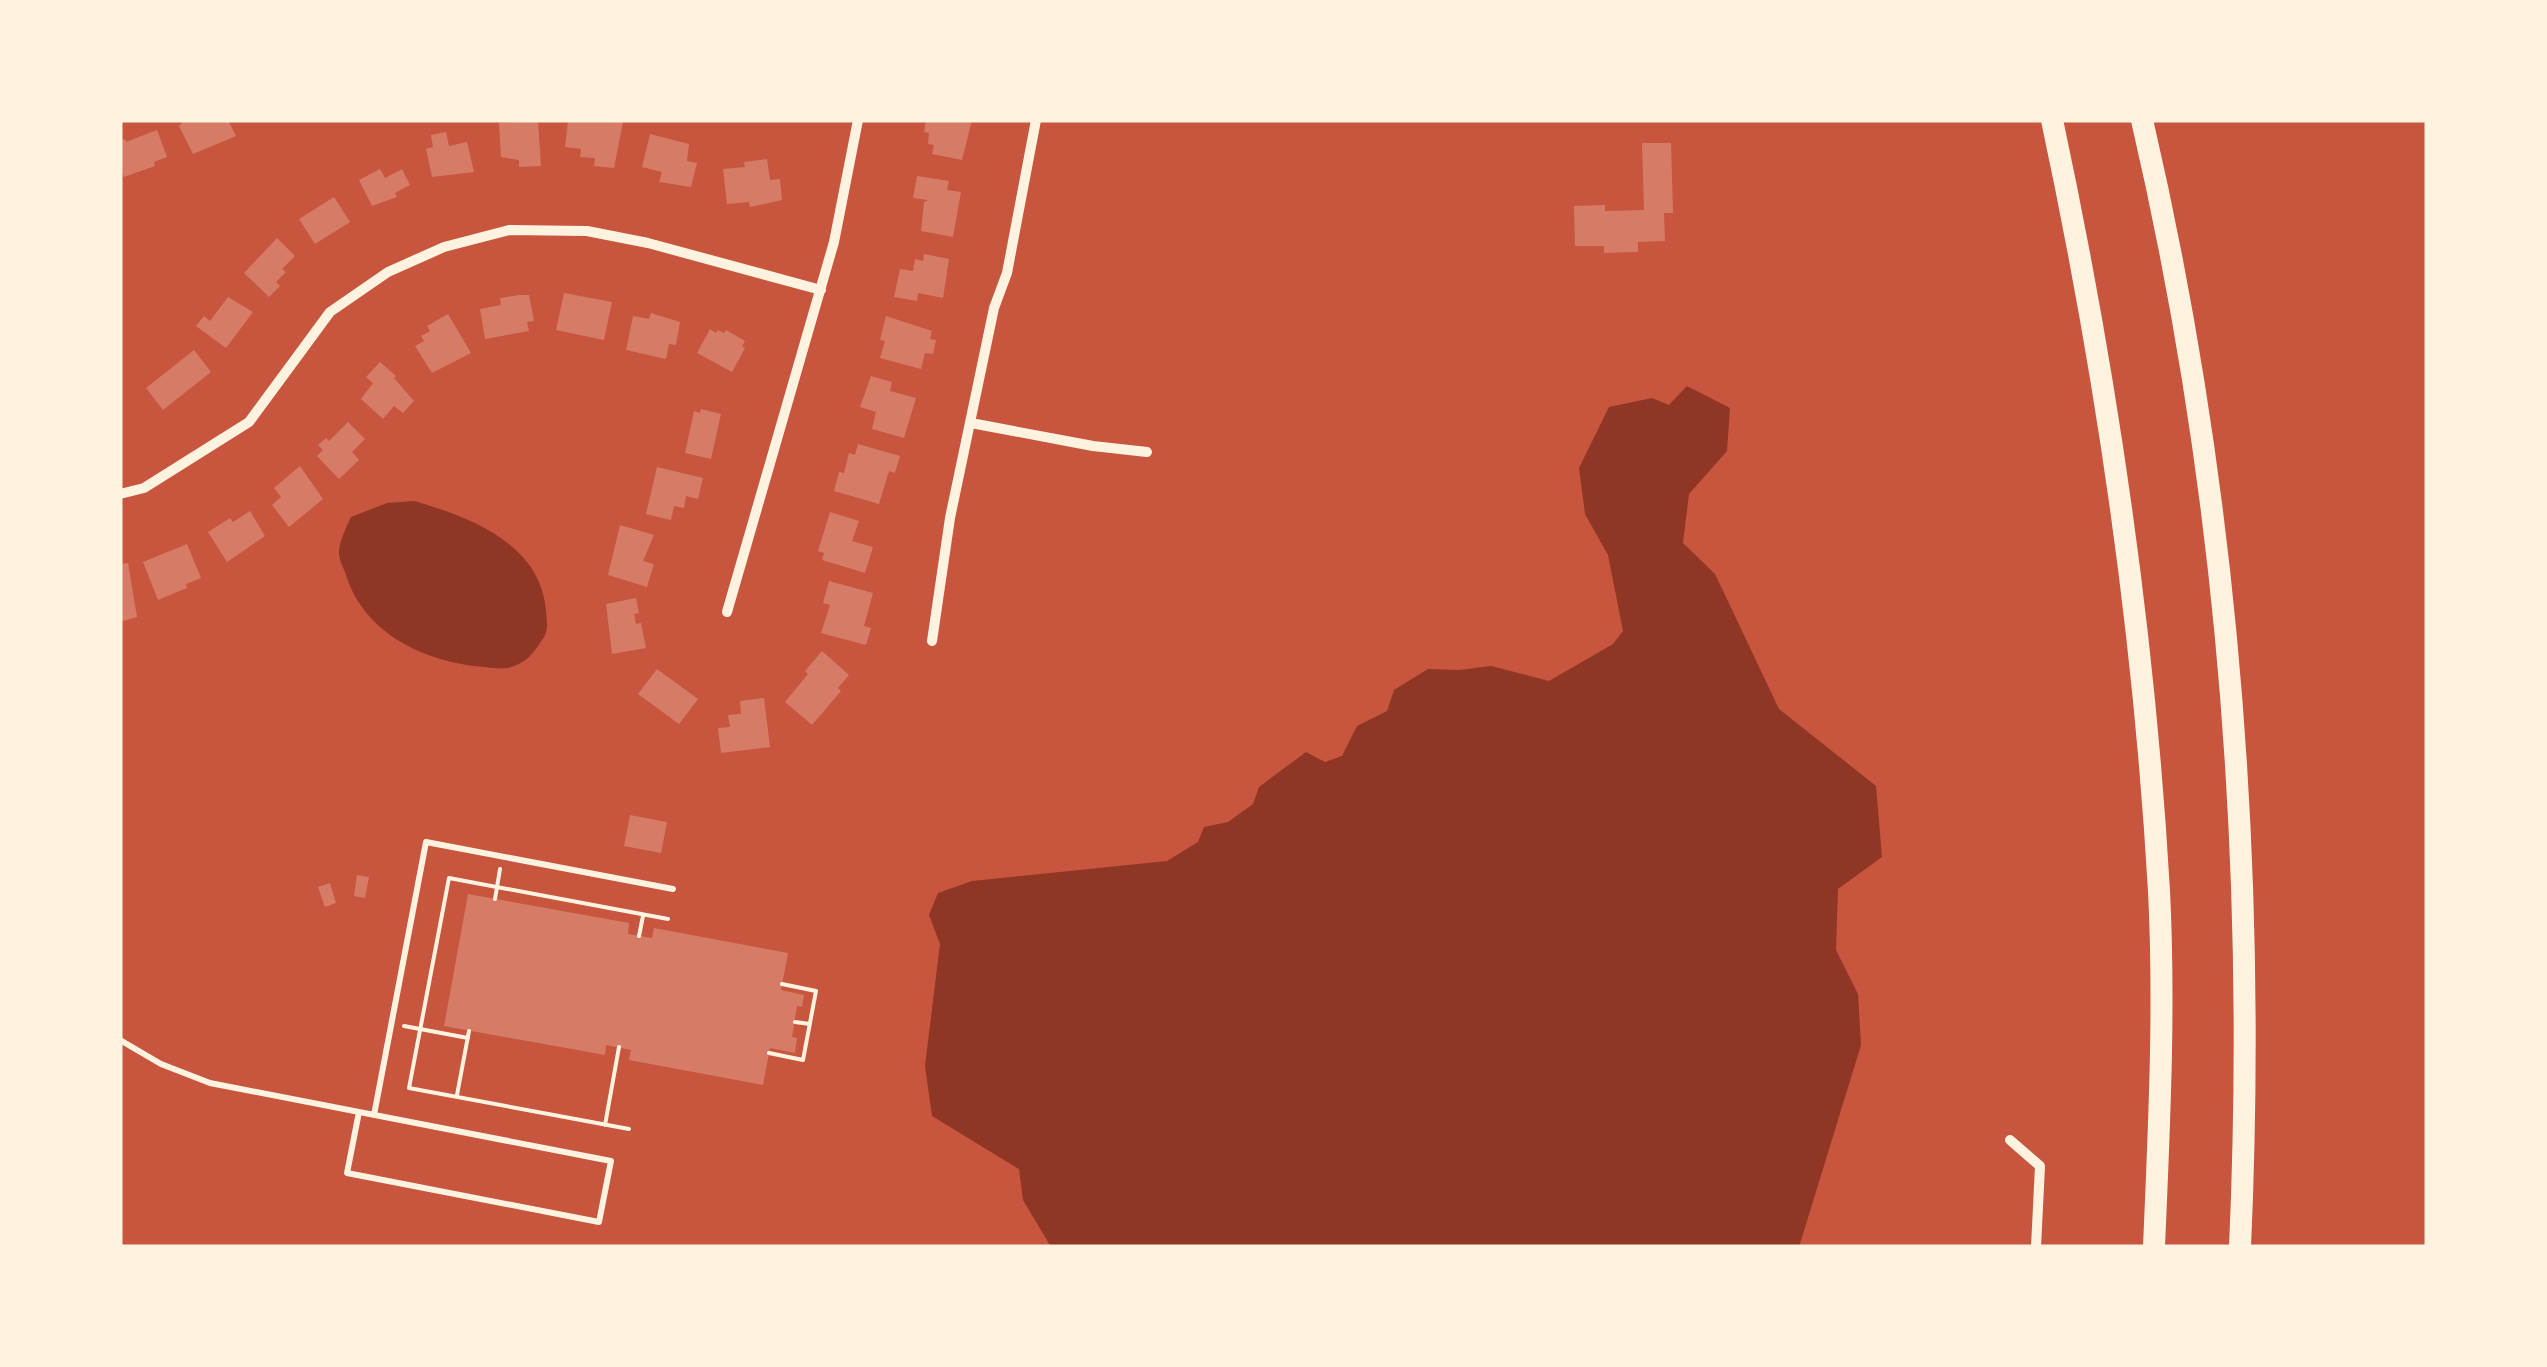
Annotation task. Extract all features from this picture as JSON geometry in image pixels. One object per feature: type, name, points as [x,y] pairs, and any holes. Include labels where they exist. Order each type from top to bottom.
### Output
[{"type":"highway","points":[[2052,120],[2102,374],[2141,660],[2159,894],[2162,1081],[2154,1247]]},
{"type":"highway","points":[[2142,120],[2163,211],[2195,400],[2231,683],[2246,1008],[2240,1247]]},
{"type":"street","points":[[727,612],[834,242],[858,120]]},
{"type":"street","points":[[932,641],[950,518],[994,308],[1007,273],[1036,120]]},
{"type":"street","points":[[120,494],[144,488],[249,422],[330,312],[388,272],[444,247],[510,230],[587,232],[648,243],[821,290]]},
{"type":"street","points":[[970,422],[1093,446],[1147,452]]},
{"type":"street","points":[[2010,1140],[2040,1166],[2036,1247]]},
{"type":"lane","points":[[374,1115],[426,842],[674,889]]},
{"type":"lane","points":[[120,1040],[161,1064],[210,1083],[611,1161],[599,1222],[348,1173],[359,1112]]},
{"type":"path","points":[[494,898],[502,857]]},
{"type":"path","points":[[629,1129],[409,1088],[420,1028],[449,878],[668,919]]},
{"type":"path","points":[[640,936],[643,914]]},
{"type":"path","points":[[769,1053],[802,1060],[810,1024],[816,991],[782,984]]},
{"type":"path","points":[[794,1022],[810,1024]]},
{"type":"path","points":[[420,1028],[468,1038]]},
{"type":"path","points":[[457,1097],[470,1030]]},
{"type":"path","points":[[605,1124],[619,1048]]},
{"type":"shaded area","points":[[1687,386],[1730,408],[1727,451],[1689,494],[1683,543],[1715,574],[1779,709],[1876,786],[1882,857],[1838,889],[1836,950],[1858,994],[1861,1045],[1799,1247],[1051,1247],[1023,1200],[1019,1169],[932,1116],[925,1066],[940,944],[929,915],[938,893],[972,881],[1167,861],[1198,842],[1204,827],[1228,822],[1253,804],[1259,787],[1306,752],[1325,762],[1342,756],[1357,726],[1387,711],[1394,690],[1428,669],[1491,666],[1549,681],[1613,644],[1623,631],[1608,555],[1585,514],[1579,468],[1609,407],[1652,398],[1669,405]]},
{"type":"shaded area","points":[[414,501],[479,525],[517,551],[531,568],[541,588],[547,626],[539,645],[524,661],[499,668],[441,659],[401,642],[367,614],[340,559],[345,530],[351,517],[387,503]]},
{"type":"building","points":[[185,120],[228,120],[236,136],[193,154],[179,126]]},
{"type":"building","points":[[926,120],[972,120],[962,160],[932,154],[934,145],[928,144],[929,133],[924,132]]},
{"type":"building","points":[[538,121],[541,166],[519,167],[519,160],[501,157],[499,123]]},
{"type":"building","points":[[568,121],[623,122],[614,168],[594,166],[595,158],[580,157],[581,149],[565,147]]},
{"type":"building","points":[[157,130],[167,157],[154,162],[155,166],[124,177],[120,141]]},
{"type":"building","points":[[446,132],[449,146],[467,142],[474,172],[432,177],[426,149],[433,147],[431,135]]},
{"type":"building","points":[[650,134],[689,144],[687,161],[697,163],[691,187],[659,182],[662,172],[642,167]]},
{"type":"building","points":[[1642,143],[1671,143],[1673,213],[1664,213],[1665,241],[1638,242],[1638,252],[1604,253],[1604,246],[1575,246],[1574,206],[1605,205],[1605,211],[1644,210]]},
{"type":"building","points":[[767,159],[770,180],[780,179],[782,200],[750,207],[749,202],[727,204],[723,169]]},
{"type":"building","points":[[380,169],[385,178],[402,169],[410,185],[395,193],[397,197],[372,206],[359,180]]},
{"type":"building","points":[[917,176],[949,181],[947,190],[961,192],[953,237],[921,231],[924,202],[928,200],[913,198]]},
{"type":"building","points":[[334,197],[350,222],[315,244],[299,219]]},
{"type":"building","points":[[277,238],[295,256],[282,269],[286,272],[276,282],[280,286],[269,297],[244,273]]},
{"type":"building","points":[[924,254],[949,259],[943,298],[918,293],[917,301],[894,297],[900,269],[913,271],[915,259],[923,261]]},
{"type":"building","points":[[564,293],[612,302],[604,340],[556,330]]},
{"type":"building","points":[[529,295],[534,321],[527,322],[529,331],[485,339],[480,309],[501,305],[500,298]]},
{"type":"building","points":[[228,297],[253,312],[226,348],[196,326],[204,316],[210,321]]},
{"type":"building","points":[[651,313],[680,322],[676,345],[669,344],[666,359],[626,350],[633,316],[649,319]]},
{"type":"building","points":[[448,314],[471,353],[432,373],[415,346],[430,331],[427,326]]},
{"type":"building","points":[[886,316],[932,331],[930,339],[936,340],[933,354],[925,353],[921,369],[880,358]]},
{"type":"building","points":[[710,329],[716,333],[726,330],[745,341],[732,372],[697,353]]},
{"type":"building","points":[[194,350],[211,372],[163,410],[146,388]]},
{"type":"building","points":[[380,362],[414,401],[403,413],[394,406],[383,419],[361,399],[373,383],[366,377]]},
{"type":"building","points":[[871,376],[892,382],[890,391],[916,398],[904,438],[872,429],[876,412],[860,407]]},
{"type":"building","points":[[701,409],[721,414],[711,459],[685,453],[694,411],[700,413]]},
{"type":"building","points":[[348,422],[365,439],[352,452],[359,460],[339,479],[317,456],[323,450],[318,445],[326,438],[329,441]]},
{"type":"building","points":[[858,444],[900,456],[895,473],[889,471],[879,504],[834,491],[839,472],[844,473],[849,453],[855,455]]},
{"type":"building","points":[[300,466],[323,499],[289,527],[272,505],[281,497],[274,488]]},
{"type":"building","points":[[657,467],[703,478],[698,499],[686,496],[684,508],[674,506],[671,520],[646,514]]},
{"type":"building","points":[[250,511],[265,536],[227,562],[208,532]]},
{"type":"building","points":[[830,512],[859,521],[852,541],[873,547],[865,573],[822,560],[824,553],[818,551]]},
{"type":"building","points":[[620,525],[654,535],[643,561],[654,564],[647,587],[608,575]]},
{"type":"building","points":[[187,544],[201,578],[158,600],[143,562]]},
{"type":"building","points":[[128,563],[137,617],[120,622],[120,564]]},
{"type":"building","points":[[829,581],[873,593],[864,626],[871,628],[866,645],[821,633],[830,605],[823,603]]},
{"type":"building","points":[[636,598],[636,624],[641,623],[646,648],[612,654],[606,604]]},
{"type":"building","points":[[822,651],[849,675],[838,688],[841,691],[812,725],[785,702]]},
{"type":"building","points":[[657,669],[698,699],[679,724],[638,694]]},
{"type":"building","points":[[764,698],[770,747],[721,753],[718,728],[730,727],[728,715],[741,714],[740,701]]},
{"type":"building","points":[[630,815],[667,822],[661,853],[624,846]]},
{"type":"building","points":[[357,875],[369,877],[365,898],[354,896]]},
{"type":"building","points":[[330,883],[336,903],[325,907],[318,887]]},
{"type":"building","points":[[468,894],[629,923],[628,934],[652,938],[654,928],[788,953],[781,990],[804,995],[802,1007],[797,1006],[792,1037],[797,1038],[795,1053],[770,1048],[763,1085],[629,1060],[631,1050],[606,1045],[605,1055],[444,1026]]}]
